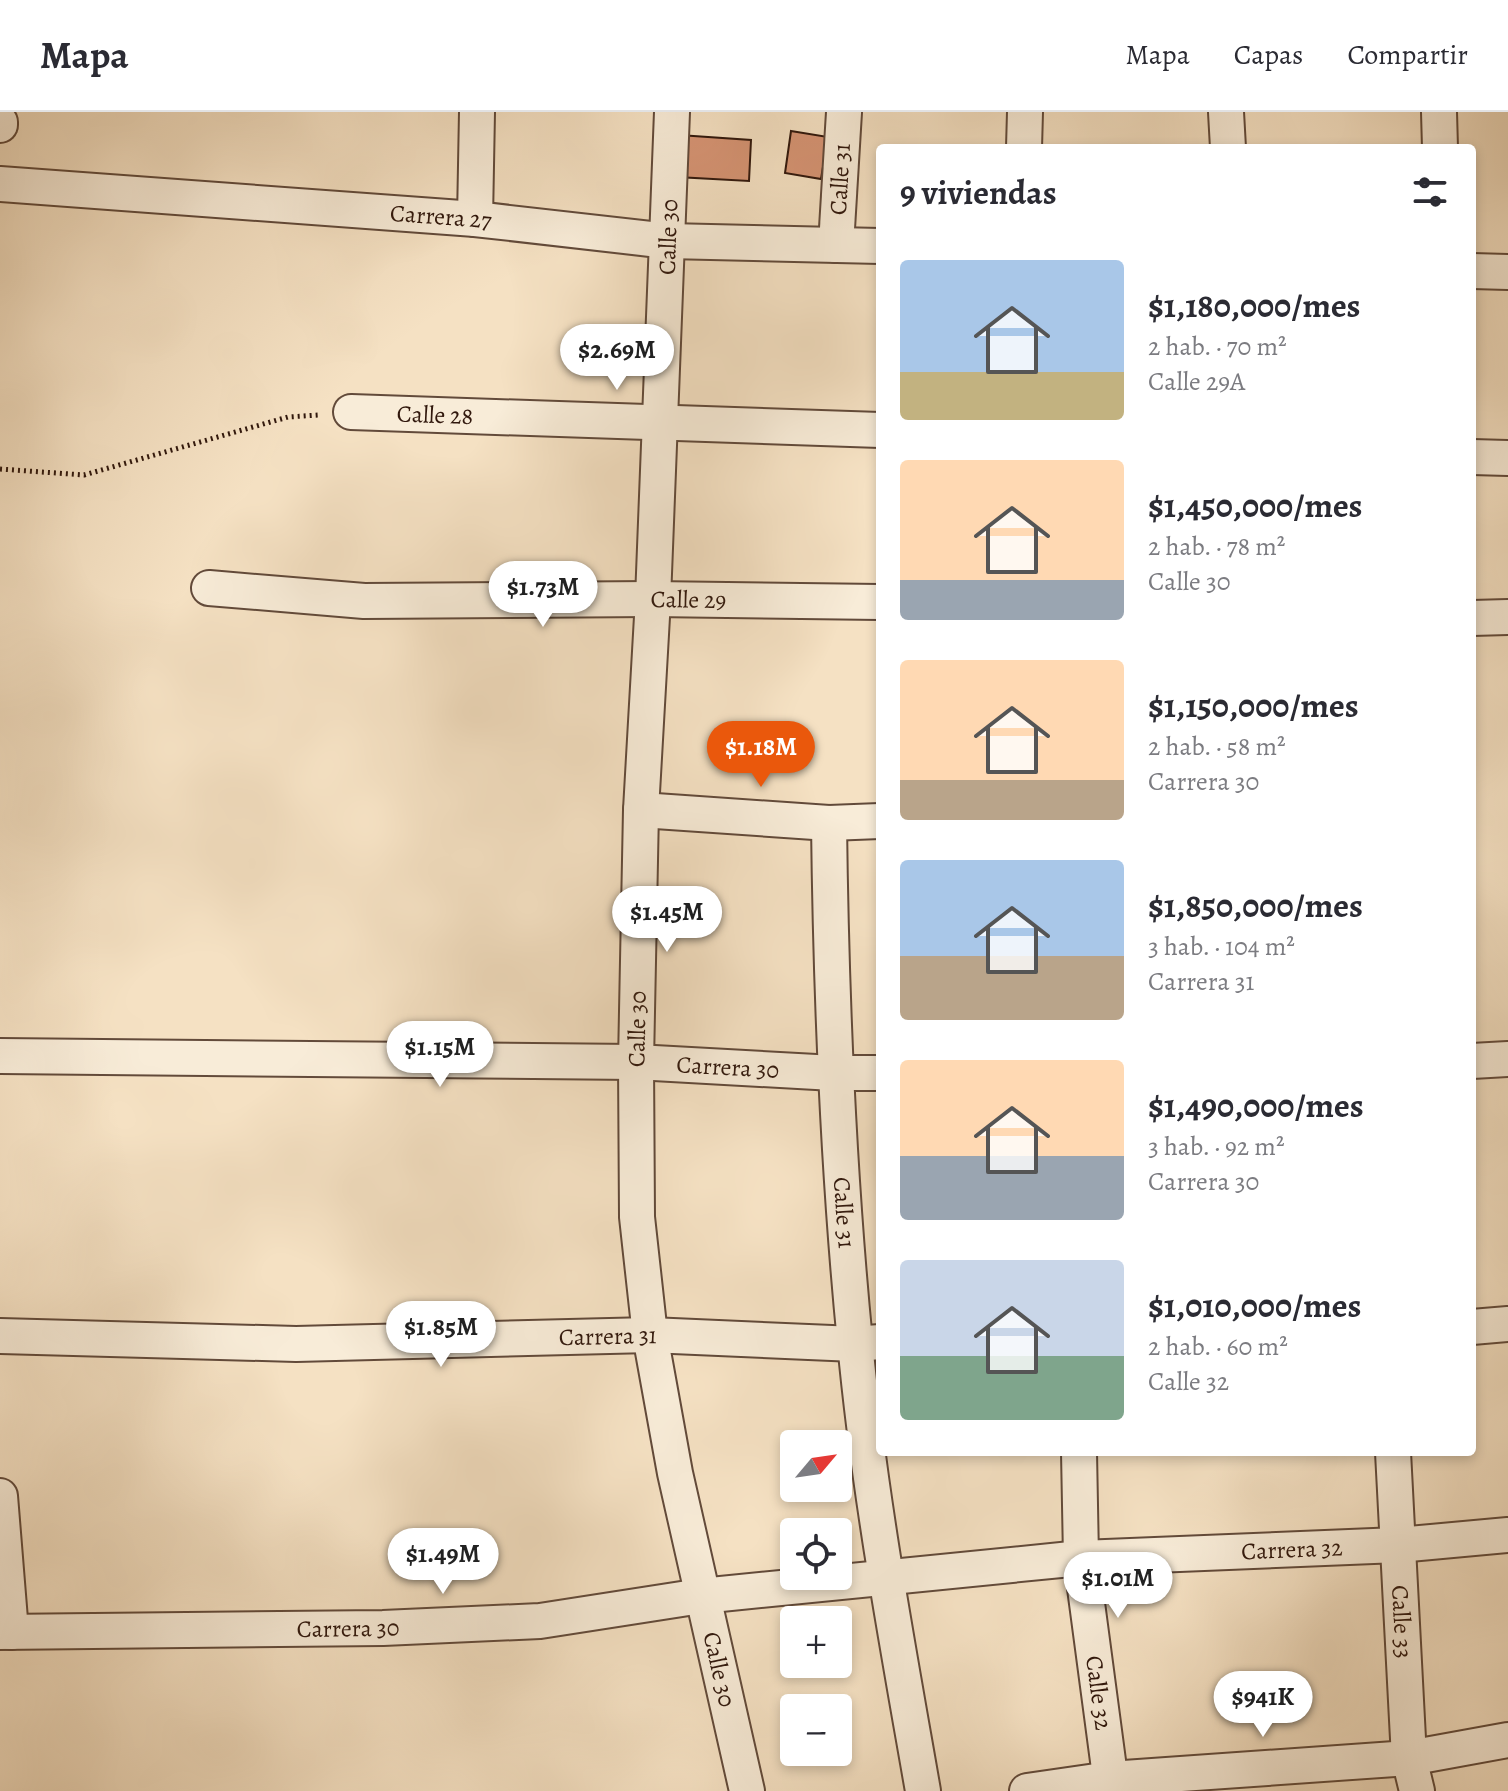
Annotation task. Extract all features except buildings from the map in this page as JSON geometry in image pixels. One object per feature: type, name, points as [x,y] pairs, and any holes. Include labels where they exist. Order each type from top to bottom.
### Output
[{"type":"street","points":[[475,219],[477,112]]},
{"type":"street","name":"Calle 30","points":[[672,112],[653,599],[641,810],[636,1062],[637,1217],[650,1335],[675,1473],[747,1791]]},
{"type":"street","name":"Calle 31","points":[[836,245],[844,112]]},
{"type":"street","points":[[1024,144],[1025,112]]},
{"type":"street","points":[[1226,112],[1228,144]]},
{"type":"street","points":[[1439,112],[1440,144]]},
{"type":"street","name":"Carrera 27","points":[[0,184],[475,219],[668,241],[876,246]]},
{"type":"street","points":[[1476,271],[1508,272]]},
{"type":"street","name":"Calle 28","points":[[351,412],[876,430]]},
{"type":"street","points":[[1476,457],[1508,458]]},
{"type":"street","name":"Calle 29","points":[[209,588],[364,601],[653,599],[876,602]]},
{"type":"street","points":[[1476,618],[1508,617]]},
{"type":"street","points":[[641,810],[829,823],[876,821]]},
{"type":"street","name":"Calle 31","points":[[829,823],[834,1073],[867,1343],[885,1579],[923,1791]]},
{"type":"street","name":"Carrera 30","points":[[0,1056],[636,1062],[876,1073]]},
{"type":"street","points":[[1476,1061],[1508,1059]]},
{"type":"street","points":[[1476,1327],[1508,1324]]},
{"type":"street","name":"Carrera 31","points":[[0,1336],[296,1344],[650,1335],[867,1343]]},
{"type":"street","name":"Calle 32","points":[[1079,1456],[1081,1558],[1111,1785]]},
{"type":"street","name":"Calle 33","points":[[1393,1456],[1409,1758],[1417,1791]]},
{"type":"street","points":[[0,1496],[6,1632]]},
{"type":"street","name":"Carrera 32","points":[[885,1579],[1081,1558],[1398,1545],[1508,1535]]},
{"type":"street","name":"Carrera 30","points":[[6,1632],[383,1628],[540,1621],[701,1596],[885,1579]]},
{"type":"street","points":[[1027,1791],[1409,1758],[1508,1740]]},
{"type":"path","points":[[0,469],[84,475],[288,417],[351,412]]}]
